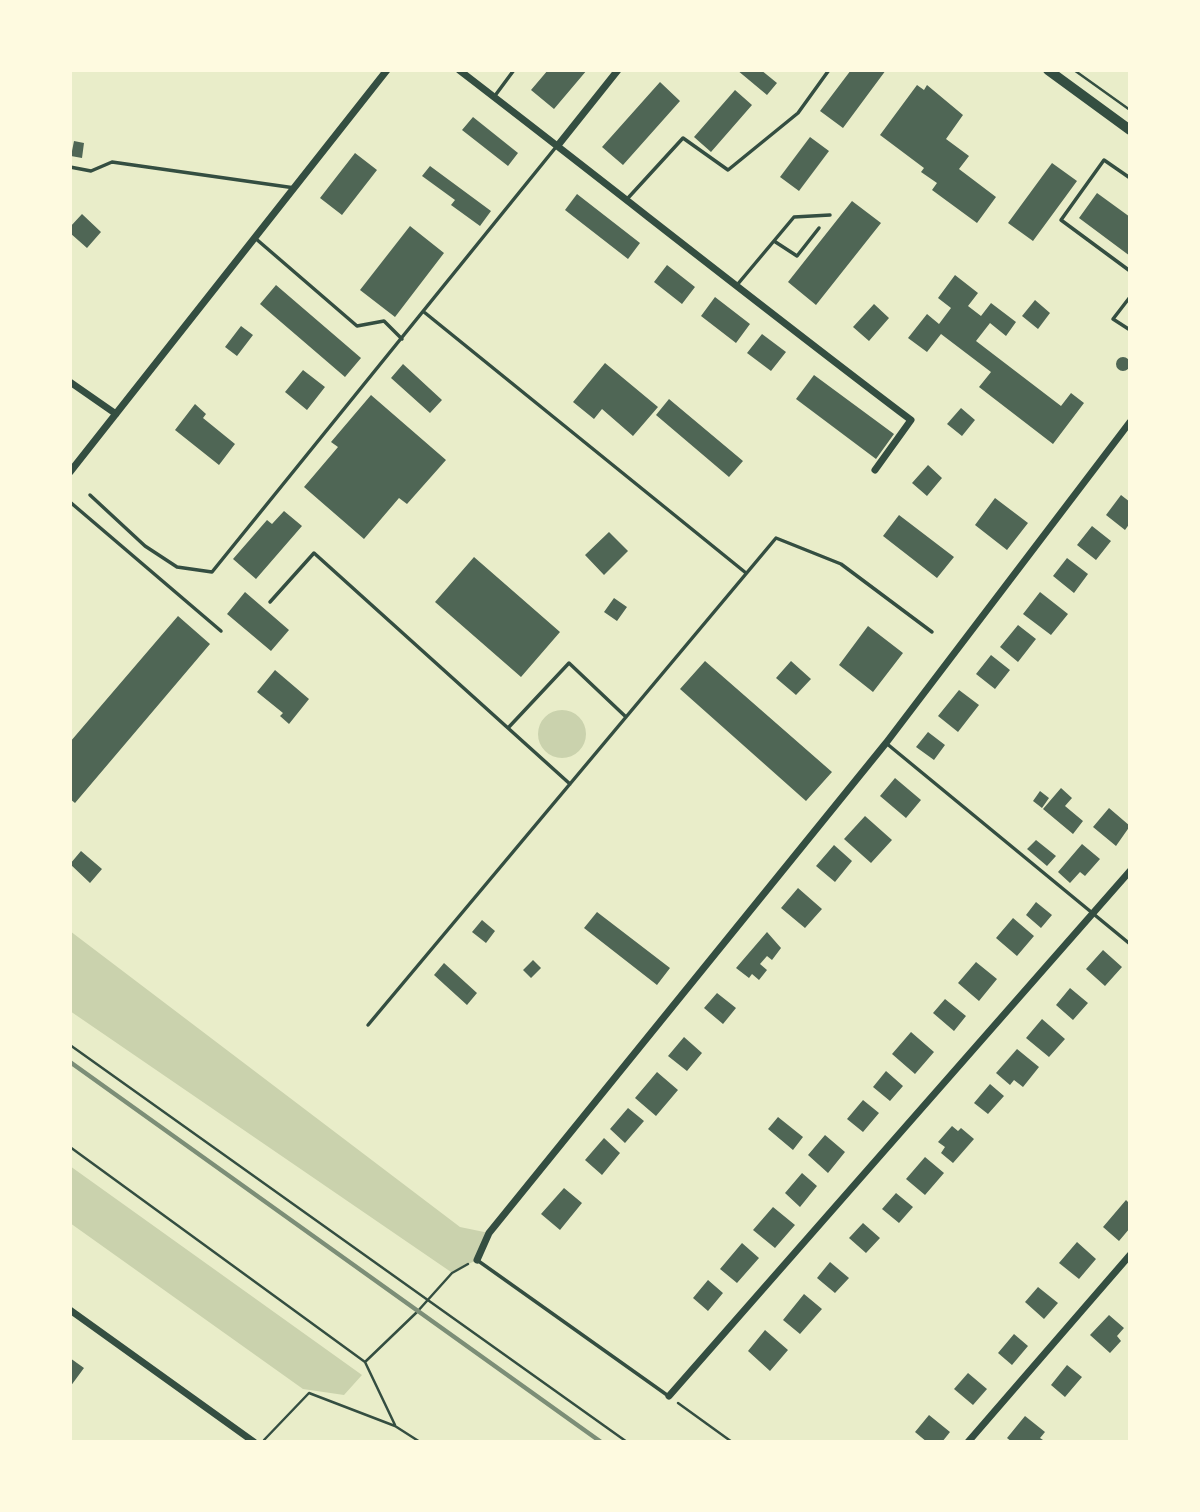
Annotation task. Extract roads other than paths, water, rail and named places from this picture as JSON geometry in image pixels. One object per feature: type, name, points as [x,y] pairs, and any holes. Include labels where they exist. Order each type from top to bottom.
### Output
[{"type":"main road","points":[[1048,70],[1130,130]]},
{"type":"street","points":[[70,472],[387,70]]},
{"type":"street","points":[[459,70],[559,144],[736,287],[911,420],[875,470]]},
{"type":"street","points":[[559,144],[618,70]]},
{"type":"street","points":[[70,382],[116,414]]},
{"type":"street","points":[[477,1260],[489,1233],[886,743],[1130,422]]},
{"type":"street","points":[[669,1396],[1130,871]]},
{"type":"street","points":[[968,1442],[1130,1255]]},
{"type":"street","points":[[70,1310],[254,1442]]},
{"type":"lane","points":[[494,97],[514,70]]},
{"type":"lane","points":[[628,198],[683,138],[728,170],[798,113],[829,70]]},
{"type":"lane","points":[[90,495],[145,546],[177,567],[212,572],[559,144]]},
{"type":"lane","points":[[1130,178],[1104,159],[1061,220],[1130,271]]},
{"type":"lane","points":[[70,167],[91,171],[112,162],[295,188]]},
{"type":"lane","points":[[736,287],[794,217],[830,215]]},
{"type":"lane","points":[[774,241],[797,256],[818,228]]},
{"type":"lane","points":[[255,238],[357,326],[384,321],[402,339]]},
{"type":"lane","points":[[1130,296],[1114,319],[1130,330]]},
{"type":"lane","points":[[424,312],[747,573]]},
{"type":"lane","points":[[70,502],[220,631]]},
{"type":"lane","points":[[368,1025],[776,538],[841,564],[932,632]]},
{"type":"lane","points":[[270,602],[314,553],[570,784]]},
{"type":"lane","points":[[509,728],[569,663],[626,717]]},
{"type":"lane","points":[[886,743],[1130,944]]},
{"type":"lane","points":[[477,1260],[669,1396]]},
{"type":"railway","points":[[70,1062],[601,1442]]}]
